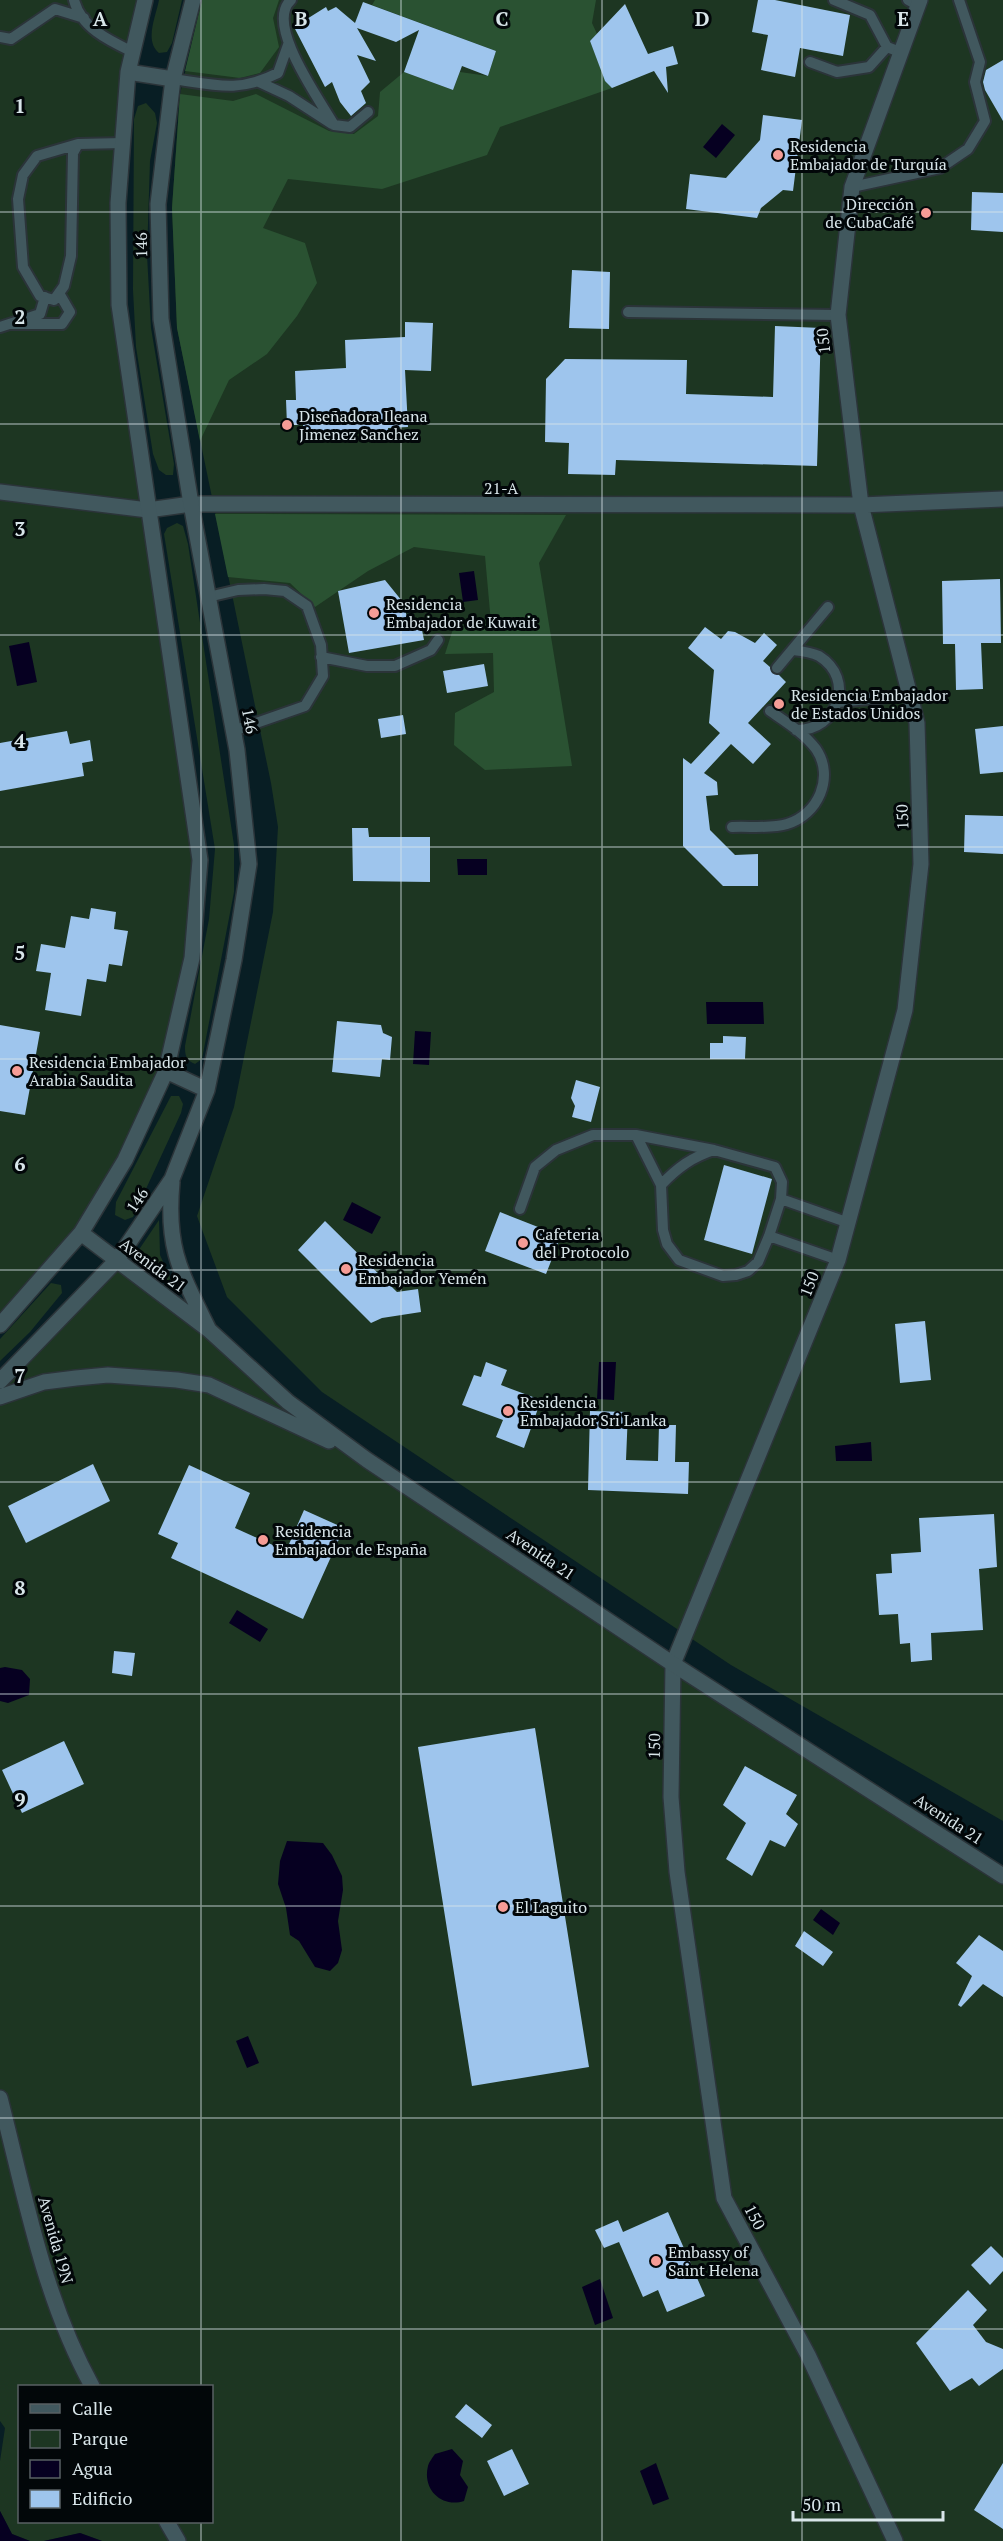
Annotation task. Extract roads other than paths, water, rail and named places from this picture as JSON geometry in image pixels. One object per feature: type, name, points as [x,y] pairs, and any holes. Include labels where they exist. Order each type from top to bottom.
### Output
[{"type":"main road","name":"146","points":[[0,1325],[81,1233],[125,1160],[166,1071],[192,958],[200,860],[119,305],[118,202],[128,72],[145,0]]},
{"type":"main road","name":"146","points":[[0,1381],[117,1260],[172,1179],[207,1090],[234,960],[249,864],[233,731],[190,504],[161,319],[158,204],[173,79],[193,0]]},
{"type":"main road","name":"150","points":[[895,2541],[808,2355],[724,2198],[677,1872],[671,1797],[673,1664],[838,1260],[905,1010],[921,864],[916,723],[861,505],[838,315],[852,187],[893,49],[915,2]]},
{"type":"main road","points":[[128,72],[173,79]]},
{"type":"main road","name":"21-A","points":[[0,492],[148,510],[190,504],[861,505],[1003,499]]},
{"type":"main road","points":[[166,1071],[207,1090]]},
{"type":"main road","points":[[172,1179],[170,1210],[172,1242],[178,1265],[209,1330]]},
{"type":"main road","name":"Avenida 21","points":[[81,1233],[209,1330],[288,1402],[367,1460],[673,1664],[1003,1876]]},
{"type":"main road","points":[[0,1397],[44,1382],[108,1375],[177,1380],[209,1385],[367,1460]]},
{"type":"main road","name":"Avenida 19N","points":[[0,2098],[40,2261],[78,2362],[91,2385]]},
{"type":"main road","points":[[167,2523],[178,2541]]},
{"type":"lane","points":[[74,0],[76,9],[101,37],[133,52]]},
{"type":"lane","points":[[291,0],[288,2],[283,21],[288,45],[334,125]]},
{"type":"lane","points":[[810,62],[837,72],[869,67],[893,49],[870,15],[834,0]]},
{"type":"lane","points":[[852,187],[940,168],[968,149],[985,122],[975,82],[980,62],[959,0]]},
{"type":"lane","points":[[0,37],[11,39],[55,4],[84,18]]},
{"type":"lane","points":[[173,79],[230,87],[259,82],[278,73],[288,45]]},
{"type":"lane","points":[[259,82],[289,96],[334,125],[350,127],[368,112]]},
{"type":"lane","points":[[78,144],[73,153],[71,256],[64,286],[54,300],[40,296],[23,267],[18,199],[23,175],[36,156],[78,144],[123,143]]},
{"type":"lane","points":[[12,324],[62,324],[70,312],[59,293]]},
{"type":"lane","points":[[0,328],[40,314],[45,297]]},
{"type":"lane","points":[[628,312],[838,315]]},
{"type":"lane","points":[[208,597],[238,590],[285,591],[307,606],[321,645],[322,676],[305,706],[233,731]]},
{"type":"lane","points":[[777,668],[828,608]]},
{"type":"lane","points":[[321,657],[367,666],[394,666],[431,650],[438,640]]},
{"type":"lane","points":[[792,650],[819,656],[829,664],[836,675],[839,688],[838,702],[822,724],[809,730],[796,730]]},
{"type":"lane","points":[[838,702],[909,695]]},
{"type":"lane","points":[[732,827],[786,824],[801,818],[812,808],[820,795],[824,781],[823,765],[818,752],[796,730],[770,711]]},
{"type":"lane","points":[[520,1209],[535,1167],[556,1150],[592,1135],[636,1135],[714,1150],[775,1167],[782,1182],[781,1199],[769,1236],[758,1262],[748,1271],[723,1276],[679,1260],[667,1244],[663,1230],[661,1185],[636,1135]]},
{"type":"lane","points":[[661,1185],[678,1168],[698,1155],[714,1150]]},
{"type":"lane","points":[[781,1199],[849,1223]]},
{"type":"lane","points":[[769,1236],[838,1260]]},
{"type":"water","points":[[722,124],[735,135],[716,158],[703,147]]},
{"type":"water","points":[[474,571],[478,600],[463,602],[459,573]]},
{"type":"water","points":[[29,642],[37,682],[17,686],[9,646]]},
{"type":"water","points":[[457,859],[487,859],[487,875],[458,875]]},
{"type":"water","points":[[706,1002],[763,1002],[764,1024],[707,1024]]},
{"type":"water","points":[[415,1031],[431,1032],[429,1065],[413,1064]]},
{"type":"water","points":[[352,1202],[381,1217],[372,1234],[343,1220]]},
{"type":"water","points":[[599,1362],[616,1362],[614,1400],[597,1399]]},
{"type":"water","points":[[871,1442],[872,1461],[836,1461],[835,1446]]},
{"type":"water","points":[[237,1610],[268,1629],[260,1642],[229,1623]]},
{"type":"water","points":[[0,1668],[22,1670],[30,1679],[29,1695],[8,1703],[0,1701]]},
{"type":"water","points":[[287,1841],[323,1843],[332,1855],[342,1876],[343,1890],[338,1921],[342,1950],[338,1963],[330,1971],[315,1967],[299,1941],[290,1935],[286,1908],[278,1884],[280,1861]]},
{"type":"water","points":[[821,1909],[840,1923],[833,1935],[813,1920]]},
{"type":"water","points":[[248,2036],[259,2063],[247,2068],[236,2041]]},
{"type":"water","points":[[600,2279],[613,2318],[595,2325],[582,2287]]},
{"type":"water","points":[[452,2449],[463,2461],[460,2475],[468,2487],[464,2501],[448,2502],[441,2499],[428,2483],[429,2464],[435,2454]]},
{"type":"water","points":[[656,2463],[669,2499],[653,2505],[640,2471]]},
{"type":"water","points":[[0,2511],[12,2534],[30,2541],[0,2541]]},
{"type":"water","points":[[80,2533],[102,2541],[44,2541]]},
{"type":"place","name":"Residencia Embajador de Turquía","points":[[778,155]]},
{"type":"place","name":"Dirección de CubaCafé","points":[[926,213]]},
{"type":"place","name":"Diseñadora Ileana Jimenez Sanchez","points":[[287,425]]},
{"type":"place","name":"Residencia Embajador de Kuwait","points":[[374,613]]},
{"type":"place","name":"Residencia Embajador de Estados Unidos","points":[[779,704]]},
{"type":"place","name":"Residencia Embajador Arabia Saudita","points":[[17,1071]]},
{"type":"place","name":"Cafeteria del Protocolo","points":[[523,1243]]},
{"type":"place","name":"Residencia Embajador Yemén","points":[[346,1269]]},
{"type":"place","name":"Residencia Embajador Sri Lanka","points":[[508,1411]]},
{"type":"place","name":"Residencia Embajador de España","points":[[263,1540]]},
{"type":"place","name":"El Laguito","points":[[503,1907]]},
{"type":"place","name":"Embassy of Saint Helena","points":[[656,2261]]}]
